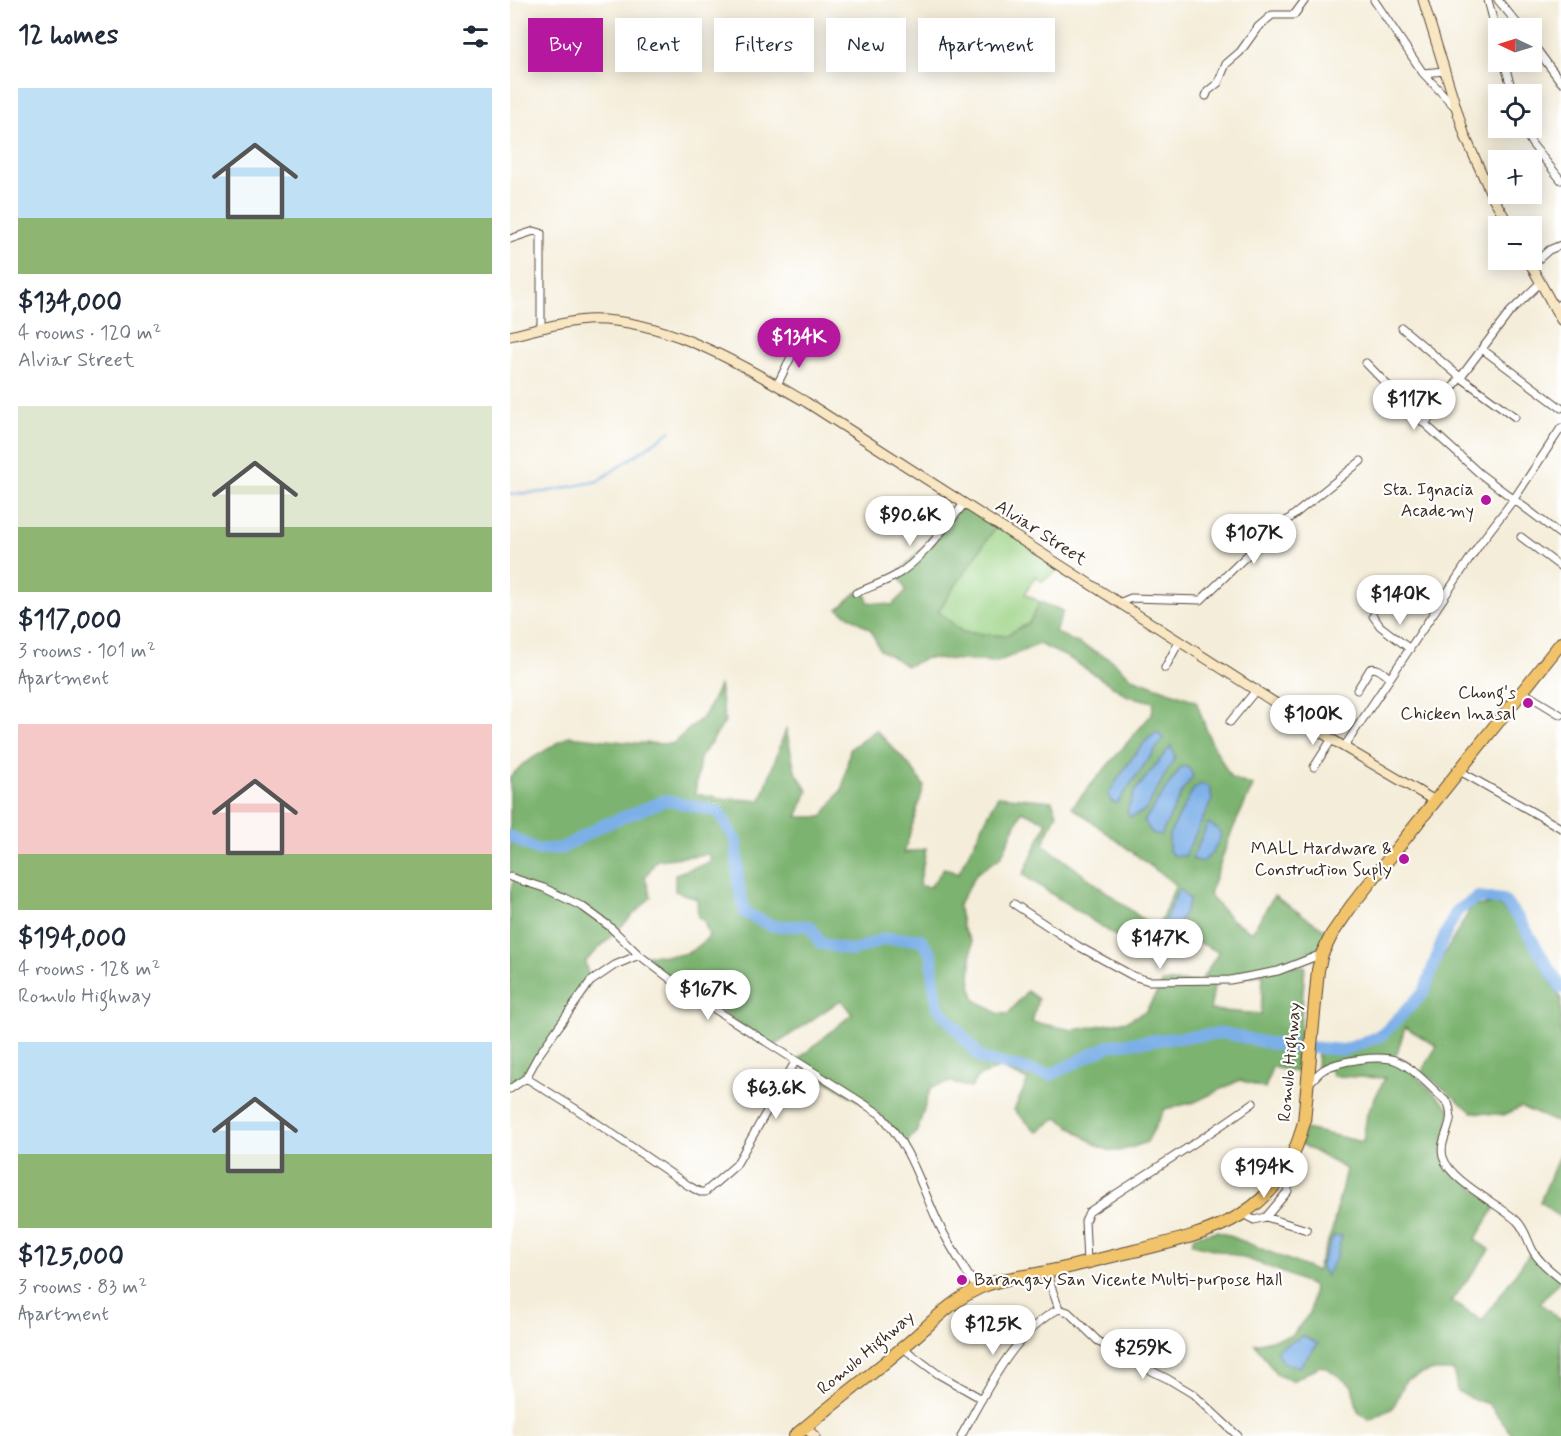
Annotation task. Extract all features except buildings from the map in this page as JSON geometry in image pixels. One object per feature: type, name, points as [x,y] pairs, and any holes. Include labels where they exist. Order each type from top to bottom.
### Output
[{"type":"highway","name":"Romulo Highway","points":[[795,1436],[810,1432],[952,1304],[977,1289],[995,1282],[1046,1272],[1200,1234],[1243,1214],[1268,1193],[1281,1176],[1299,1140],[1304,1122],[1311,1025],[1322,954],[1340,921],[1561,643]]},
{"type":"street","points":[[1206,96],[1208,91],[1218,83],[1226,64],[1240,52],[1263,22],[1272,15],[1294,15],[1305,0]]},
{"type":"street","points":[[1374,0],[1423,73],[1457,110]]},
{"type":"street","points":[[1423,0],[1465,136],[1504,216]]},
{"type":"street","points":[[1488,0],[1493,18]]},
{"type":"street","points":[[1498,0],[1513,18]]},
{"type":"street","points":[[1542,56],[1561,82]]},
{"type":"street","points":[[1423,73],[1445,71]]},
{"type":"street","points":[[1529,138],[1561,180]]},
{"type":"street","points":[[510,239],[534,231],[541,232],[541,328]]},
{"type":"street","points":[[1542,255],[1561,245]]},
{"type":"street","points":[[1533,270],[1558,306],[1561,320]]},
{"type":"street","points":[[1425,424],[1518,303],[1540,283]]},
{"type":"street","name":"Alviar Street","points":[[510,336],[586,320],[616,321],[649,326],[700,347],[777,386],[1179,642],[1257,689],[1344,747],[1435,801]]},
{"type":"street","points":[[1402,328],[1460,377],[1515,417]]},
{"type":"street","points":[[777,386],[799,341]]},
{"type":"street","points":[[1482,349],[1561,408]]},
{"type":"street","points":[[1366,363],[1425,424],[1479,473],[1561,535]]},
{"type":"street","points":[[1344,747],[1481,542],[1514,499],[1561,428]]},
{"type":"street","points":[[1119,603],[1131,598],[1201,600],[1264,539],[1360,461]]},
{"type":"street","points":[[856,593],[906,569],[964,504]]},
{"type":"street","points":[[1521,537],[1561,567]]},
{"type":"street","points":[[1374,616],[1380,626],[1410,649]]},
{"type":"street","points":[[1165,668],[1179,642]]},
{"type":"street","points":[[1357,690],[1370,669],[1377,668],[1390,678]]},
{"type":"street","points":[[1230,722],[1257,689]]},
{"type":"street","points":[[1523,692],[1561,715]]},
{"type":"street","points":[[1314,767],[1332,739]]},
{"type":"street","points":[[1458,770],[1561,828]]},
{"type":"street","points":[[510,877],[544,888],[584,907],[686,992],[880,1114],[897,1133],[911,1157],[943,1233],[977,1289]]},
{"type":"street","points":[[1014,904],[1078,946],[1133,976],[1149,981],[1230,980],[1278,971],[1322,954]]},
{"type":"street","points":[[510,1089],[526,1078],[538,1056],[590,982],[615,966],[639,955]]},
{"type":"street","points":[[1307,1083],[1322,1070],[1345,1063],[1383,1058],[1396,1060],[1408,1068],[1448,1103],[1451,1110],[1451,1122],[1443,1146],[1443,1156],[1447,1165],[1459,1177],[1516,1220],[1525,1230],[1532,1250],[1561,1279]]},
{"type":"street","points":[[526,1078],[689,1186],[705,1192],[736,1165],[795,1062]]},
{"type":"street","points":[[1087,1262],[1085,1224],[1089,1212],[1141,1176],[1225,1124],[1253,1103]]},
{"type":"street","points":[[1266,1217],[1288,1191],[1288,1184],[1281,1176]]},
{"type":"street","points":[[1243,1214],[1254,1220],[1266,1217],[1307,1230]]},
{"type":"street","points":[[1046,1272],[1059,1309]]},
{"type":"street","points":[[961,1436],[1001,1366],[1022,1339],[1059,1309]]},
{"type":"street","points":[[1059,1309],[1068,1312],[1087,1332],[1112,1351],[1193,1394],[1238,1436]]},
{"type":"street","points":[[903,1348],[938,1374],[982,1399]]},
{"type":"green space","points":[[964,504],[997,525],[938,611],[962,632],[1005,636],[1029,623],[1040,602],[1063,611],[1055,632],[1110,659],[1132,678],[1196,701],[1209,737],[1231,778],[1253,786],[1231,833],[1209,895],[1232,920],[1252,932],[1274,896],[1327,931],[1314,958],[1291,967],[1305,966],[1297,1072],[1272,1067],[1265,1089],[1240,1080],[1195,1102],[1165,1109],[1147,1142],[1115,1151],[1100,1147],[1057,1118],[1037,1132],[1014,1110],[1028,1080],[999,1068],[977,1077],[971,1088],[951,1082],[931,1087],[917,1131],[904,1145],[880,1114],[795,1062],[852,1014],[841,1000],[772,1047],[639,955],[685,954],[701,945],[709,936],[704,921],[698,917],[697,899],[675,891],[675,874],[711,862],[709,854],[657,860],[645,877],[651,897],[585,962],[590,982],[522,1080],[510,1088],[510,893],[515,875],[510,871],[510,777],[523,764],[569,736],[634,743],[672,744],[705,715],[719,686],[725,722],[700,758],[695,794],[726,799],[761,800],[786,729],[795,771],[808,791],[797,817],[822,817],[843,788],[850,749],[876,730],[910,766],[924,786],[904,853],[926,849],[919,886],[930,887],[944,868],[958,874],[998,796],[1052,801],[1057,813],[1043,844],[1157,930],[1143,954],[1023,875],[1047,822],[1022,811],[1001,857],[977,873],[958,905],[963,928],[972,943],[970,978],[974,999],[997,1013],[1008,1014],[1027,991],[1038,999],[1032,1022],[1073,1030],[1127,1021],[1146,1011],[1163,982],[1200,982],[1219,952],[1159,924],[1176,885],[1072,807],[1152,714],[1154,702],[1128,696],[1069,658],[1039,644],[997,662],[927,658],[907,666],[880,650],[871,630],[838,609],[864,589],[868,602],[892,605],[906,591],[898,574]],"holes":[[[1263,974],[1261,1014],[1210,1010],[1215,981]]]},
{"type":"green space","points":[[997,525],[1064,567],[1042,581],[1035,576],[1025,594],[1040,602],[1029,623],[1005,636],[962,632],[938,611]]},
{"type":"green space","points":[[1497,904],[1515,921],[1561,999],[1561,1124],[1521,1107],[1504,1115],[1472,1112],[1422,1071],[1437,1046],[1405,1027],[1397,1054],[1384,1058],[1408,1068],[1451,1110],[1443,1146],[1447,1165],[1496,1206],[1475,1240],[1490,1250],[1451,1301],[1482,1321],[1532,1250],[1561,1279],[1540,1303],[1559,1319],[1561,1318],[1561,1436],[1513,1436],[1489,1404],[1457,1391],[1454,1371],[1430,1371],[1406,1380],[1393,1408],[1370,1420],[1358,1412],[1352,1386],[1327,1368],[1320,1366],[1292,1381],[1277,1375],[1255,1344],[1292,1335],[1310,1313],[1314,1287],[1254,1261],[1192,1244],[1194,1236],[1218,1231],[1316,1271],[1332,1231],[1346,1169],[1301,1144],[1305,1129],[1363,1142],[1367,1114],[1385,1078],[1333,1076],[1329,1067],[1317,1069],[1318,1050],[1344,1050],[1382,1035],[1421,995],[1472,906]]},
{"type":"green space","points":[[1561,1151],[1561,1218],[1540,1202]]},
{"type":"water","points":[[1158,732],[1163,739],[1117,803],[1112,802],[1108,794],[1138,750]]},
{"type":"water","points":[[1171,746],[1175,757],[1145,811],[1130,817],[1127,811],[1135,791]]},
{"type":"water","points":[[1181,767],[1188,767],[1193,776],[1183,790],[1161,835],[1152,833],[1144,821]]},
{"type":"water","points":[[1201,784],[1210,787],[1212,800],[1185,856],[1175,856],[1169,851],[1169,835],[1193,790]]},
{"type":"water","points":[[1208,823],[1218,829],[1221,836],[1212,853],[1203,862],[1192,859]]},
{"type":"water","points":[[1179,889],[1190,900],[1176,929],[1169,931],[1162,926]]},
{"type":"water","points":[[1334,1236],[1342,1236],[1336,1258],[1326,1276],[1320,1266]]},
{"type":"water","points":[[1303,1336],[1318,1344],[1299,1367],[1282,1362],[1276,1350]]},
{"type":"waterway","points":[[510,494],[545,492],[598,481],[671,431]]},
{"type":"waterway","points":[[510,836],[537,850],[562,848],[601,826],[666,800],[719,812],[737,843],[738,882],[745,913],[772,926],[810,926],[820,943],[853,951],[884,939],[921,939],[932,956],[938,1007],[982,1059],[1050,1075],[1111,1045],[1224,1033],[1272,1044],[1344,1050],[1382,1035],[1424,992],[1443,939],[1457,911],[1478,897],[1503,900],[1520,920],[1561,988]]},
{"type":"place","name":"Sta. Ignacia Academy","points":[[1486,500]]},
{"type":"place","name":"Chong's Chicken Inasal","points":[[1528,703]]},
{"type":"place","name":"MALL Hardware & Construction Suply","points":[[1404,859]]},
{"type":"place","name":"Barangay San Vicente Multi-purpose Hall","points":[[962,1280]]}]
